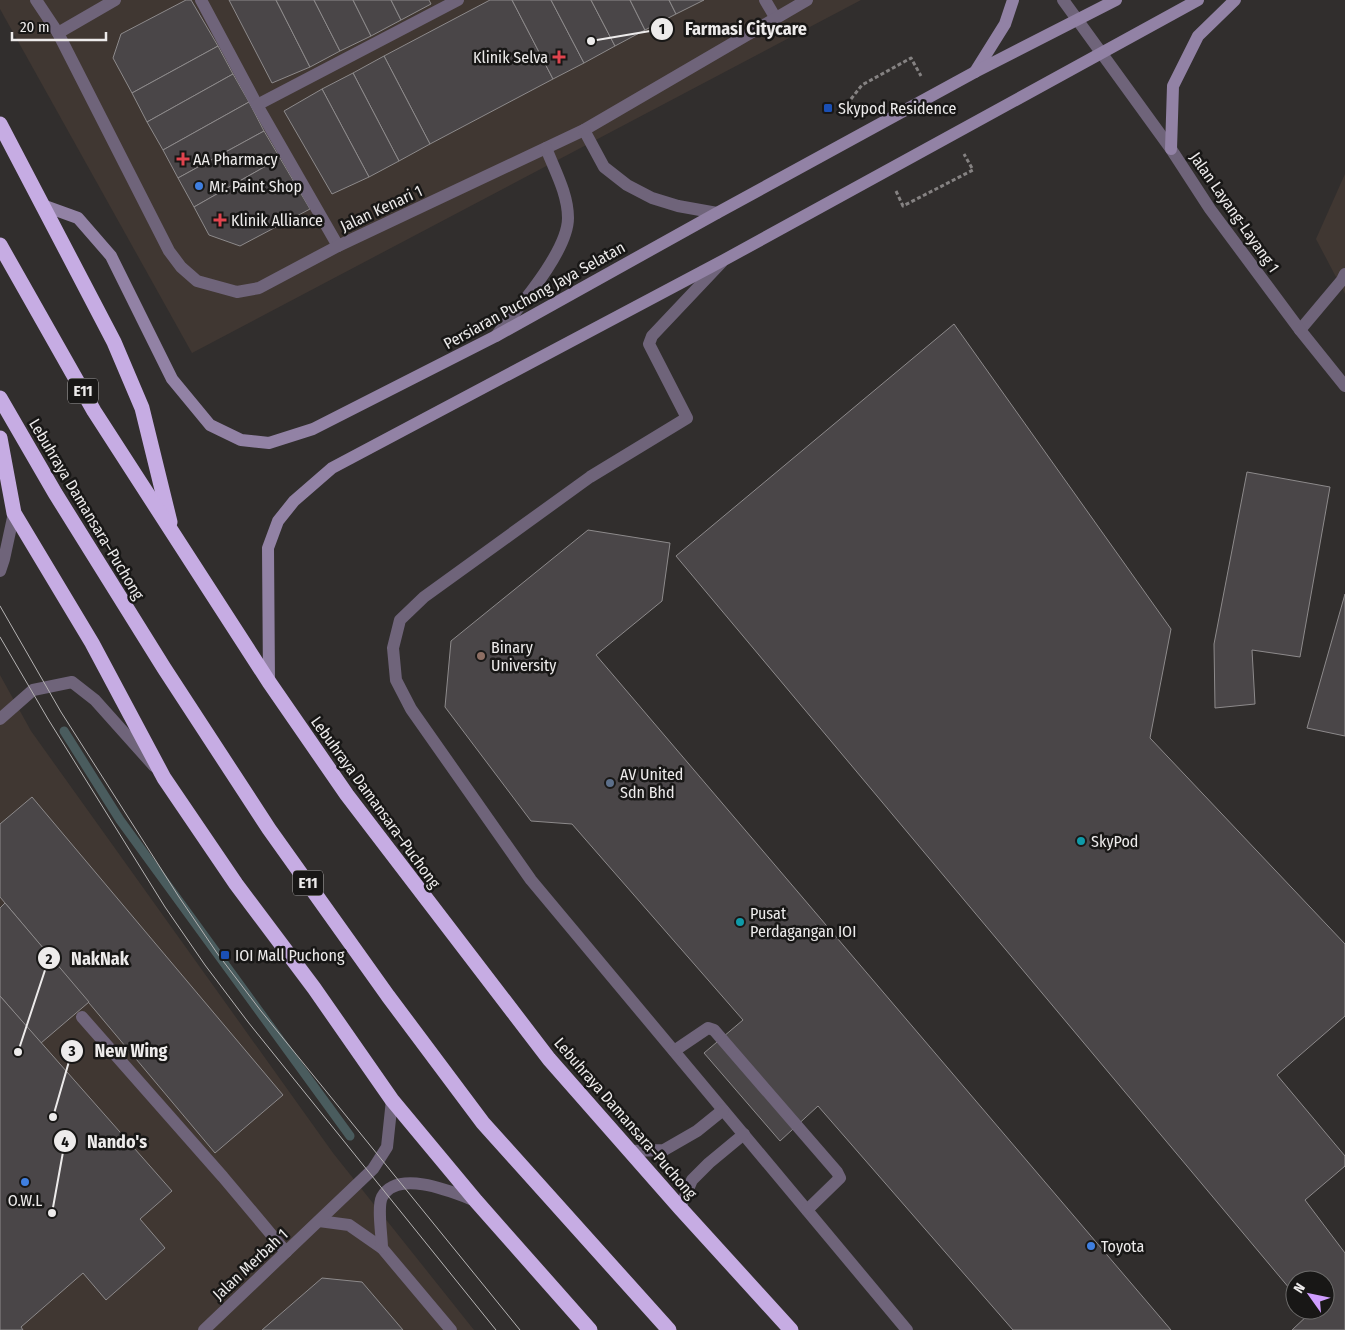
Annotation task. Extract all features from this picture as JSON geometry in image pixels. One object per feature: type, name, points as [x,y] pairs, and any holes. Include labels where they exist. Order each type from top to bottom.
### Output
[{"type":"highway","points":[[0,124],[114,342],[142,408],[172,533]]},
{"type":"highway","name":"Lebuhraya Damansara–Puchong","points":[[0,245],[94,412],[269,682],[347,795],[549,1059],[680,1208],[791,1330]]},
{"type":"highway","name":"Lebuhraya Damansara–Puchong","points":[[0,398],[55,493],[164,668],[269,829],[303,877],[483,1123],[670,1330]]},
{"type":"highway","points":[[0,438],[14,513],[92,643],[164,778],[236,884],[314,988],[392,1100],[476,1201],[590,1330]]},
{"type":"main road","points":[[975,72],[1006,24],[1013,0]]},
{"type":"main road","name":"Persiaran Puchong Jaya Selatan","points":[[42,205],[78,218],[111,256],[172,379],[210,425],[240,440],[269,443],[313,429],[496,336],[975,72],[1116,0]]},
{"type":"main road","points":[[269,682],[268,548],[278,521],[294,502],[332,468],[724,260],[1198,0]]},
{"type":"main road","points":[[1171,149],[1173,86],[1198,36],[1236,0]]},
{"type":"street","name":"Jalan Kenari 1","points":[[36,0],[58,34],[169,251],[180,267],[196,281],[238,292],[259,288],[338,246],[584,130],[807,0]]},
{"type":"street","points":[[58,34],[115,0]]},
{"type":"street","points":[[201,0],[257,106],[338,246]]},
{"type":"street","points":[[257,106],[458,0]]},
{"type":"street","points":[[765,0],[775,17]]},
{"type":"street","name":"Jalan Layang-Layang 1","points":[[1063,0],[1171,149],[1210,209],[1300,330],[1345,386]]},
{"type":"street","points":[[584,130],[604,167],[627,185],[652,198],[678,206],[717,213]]},
{"type":"street","points":[[496,336],[544,273],[562,242],[568,220],[566,197],[546,148]]},
{"type":"street","points":[[724,260],[652,336],[649,344],[687,418],[590,476],[424,597],[400,620],[393,648],[396,680],[411,709],[531,880],[907,1330]]},
{"type":"street","points":[[1300,330],[1345,274]]},
{"type":"street","points":[[0,571],[14,513]]},
{"type":"street","points":[[0,719],[33,690],[72,682],[95,700],[164,778]]},
{"type":"street","points":[[82,1017],[223,1177],[286,1252]]},
{"type":"street","points":[[674,1051],[708,1028],[714,1030],[837,1172],[840,1178],[807,1210]]},
{"type":"street","name":"Jalan Merbah 1","points":[[204,1330],[373,1170],[387,1147],[392,1100]]},
{"type":"street","points":[[630,1151],[664,1150],[697,1131],[723,1110]]},
{"type":"street","points":[[680,1208],[692,1180],[744,1134]]},
{"type":"street","points":[[382,1248],[382,1198],[389,1190],[398,1186],[424,1184],[445,1189],[476,1201]]},
{"type":"street","points":[[319,1221],[348,1226],[382,1248],[451,1330]]},
{"type":"path","points":[[851,100],[862,85],[911,58]]},
{"type":"path","points":[[903,206],[973,170]]},
{"type":"shaded area","points":[[0,0],[861,0],[192,353],[0,9]]},
{"type":"shaded area","points":[[1345,174],[1345,294],[1316,239]]},
{"type":"shaded area","points":[[0,675],[31,731],[333,1153],[474,1330],[0,1330]]},
{"type":"building","points":[[186,0],[191,0],[218,46],[132,93],[113,58],[121,34]]},
{"type":"building","points":[[229,0],[276,0],[310,67],[272,83]]},
{"type":"building","points":[[276,0],[314,0],[340,51],[310,67]]},
{"type":"building","points":[[314,0],[353,0],[371,36],[340,51]]},
{"type":"building","points":[[353,0],[391,0],[401,20],[371,36]]},
{"type":"building","points":[[391,0],[429,0],[431,4],[401,20]]},
{"type":"building","points":[[490,0],[512,0],[553,79],[430,144],[384,56]]},
{"type":"building","points":[[512,0],[551,0],[584,63],[553,79]]},
{"type":"building","points":[[551,0],[591,0],[615,46],[584,63]]},
{"type":"building","points":[[591,0],[630,0],[645,30],[615,46]]},
{"type":"building","points":[[630,0],[669,0],[676,14],[645,30]]},
{"type":"building","points":[[669,0],[704,0],[676,14]]},
{"type":"building","points":[[218,46],[233,74],[147,122],[132,93]]},
{"type":"building","points":[[384,56],[430,144],[399,161],[353,73]]},
{"type":"building","points":[[353,73],[399,161],[369,177],[322,89]]},
{"type":"building","points":[[233,74],[249,102],[163,150],[147,122]]},
{"type":"building","points":[[322,89],[369,177],[332,194],[284,111]]},
{"type":"building","points":[[249,102],[264,131],[178,178],[163,150]]},
{"type":"building","points":[[264,131],[280,158],[194,207],[178,178]]},
{"type":"building","points":[[280,158],[310,209],[240,246],[209,235],[194,207]]},
{"type":"building","name":"SkyPod","points":[[954,324],[1171,629],[1150,738],[1345,944],[1345,1016],[1277,1075],[1345,1156],[1345,1166],[1305,1200],[1345,1253],[1345,1330],[1292,1330],[1303,1320],[1335,1320],[1335,1270],[1285,1270],[1285,1283],[676,556]]},
{"type":"building","points":[[1247,472],[1330,487],[1300,657],[1252,650],[1255,704],[1215,708],[1214,644]]},
{"type":"building","name":"Pusat Perdagangan IOI","points":[[588,530],[670,543],[662,601],[596,655],[1171,1330],[1013,1330],[818,1106],[780,1141],[704,1053],[743,1020],[572,824],[531,821],[445,707],[451,641]]},
{"type":"building","points":[[1345,594],[1345,736],[1307,728]]},
{"type":"building","points":[[32,797],[283,1095],[215,1153],[0,897],[0,824]]},
{"type":"building","points":[[5,903],[89,1002],[41,1043],[0,996],[0,908]]},
{"type":"building","points":[[0,996],[172,1191],[140,1219],[165,1248],[106,1300],[83,1273],[21,1327],[23,1330],[0,1330]]},
{"type":"building","points":[[322,1278],[362,1282],[403,1330],[262,1330]]},
{"type":"waterway","points":[[64,731],[120,820],[350,1136]]},
{"type":"tram line","points":[[0,606],[61,712],[217,953],[261,1011],[520,1330]]},
{"type":"tram line","points":[[0,637],[48,719],[165,907],[205,965],[248,1022],[496,1330]]},
{"type":"place","name":"Farmasi Citycare","points":[[591,41]]},
{"type":"place","name":"Klinik Selva","points":[[559,57]]},
{"type":"place","name":"Skypod Residence","points":[[828,108]]},
{"type":"place","name":"AA Pharmacy","points":[[183,159]]},
{"type":"place","name":"Mr. Paint Shop","points":[[199,186]]},
{"type":"place","name":"Klinik Alliance","points":[[220,220]]},
{"type":"place","name":"Binary University","points":[[481,656]]},
{"type":"place","name":"AV United Sdn Bhd","points":[[610,783]]},
{"type":"place","name":"SkyPod","points":[[1081,841]]},
{"type":"place","name":"Pusat Perdagangan IOI","points":[[740,922]]},
{"type":"place","name":"IOI Mall Puchong","points":[[225,955]]},
{"type":"place","name":"NakNak","points":[[18,1052]]},
{"type":"place","name":"New Wing","points":[[53,1117]]},
{"type":"place","name":"O.W.L","points":[[25,1182]]},
{"type":"place","name":"Nando's","points":[[52,1213]]},
{"type":"place","name":"Toyota","points":[[1091,1246]]}]
